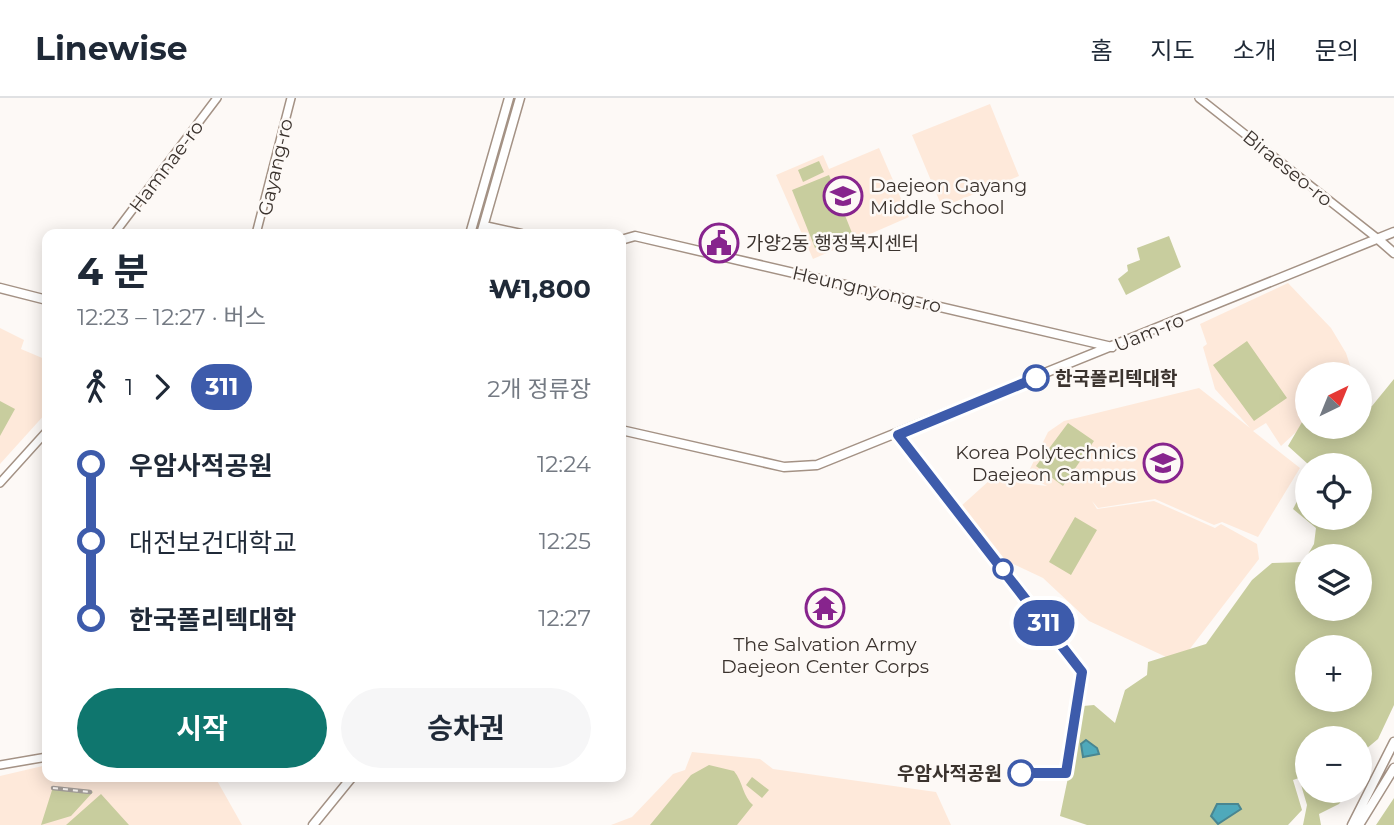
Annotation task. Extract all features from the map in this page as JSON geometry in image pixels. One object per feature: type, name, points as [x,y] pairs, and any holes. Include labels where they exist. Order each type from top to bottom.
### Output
[{"type":"main road","points":[[471,229],[509,98]]},
{"type":"main road","points":[[483,229],[520,98]]},
{"type":"main road","name":"Uam-ro","points":[[626,431],[784,467],[817,465],[1394,232]]},
{"type":"main road","name":"Heungnyong-ro","points":[[626,239],[635,236],[1112,347]]},
{"type":"main road","points":[[1378,239],[1394,253]]},
{"type":"main road","points":[[0,288],[42,299]]},
{"type":"main road","points":[[1352,825],[1394,742]]},
{"type":"main road","points":[[1359,825],[1394,768]]},
{"type":"main road","points":[[313,825],[348,782]]},
{"type":"street","name":"Hamnae-ro","points":[[118,229],[217,98]]},
{"type":"street","name":"Gayang-ro","points":[[257,229],[291,98]]},
{"type":"street","name":"Biraeseo-ro","points":[[1199,98],[1378,239]]},
{"type":"street","points":[[0,483],[42,437]]},
{"type":"street","points":[[0,765],[42,759]]},
{"type":"shaded area","points":[[990,104],[1019,176],[942,207],[912,135]]},
{"type":"shaded area","name":"Daejeon Gayang Middle School","points":[[879,148],[909,217],[813,259],[776,175],[823,155],[829,169]]},
{"type":"shaded area","points":[[1288,283],[1331,328],[1349,362],[1295,362],[1295,433],[1281,446],[1266,423],[1253,431],[1295,464],[1295,476],[1258,537],[1222,522],[1214,525],[1155,499],[1098,508],[1092,501],[1097,509],[1154,501],[1215,528],[1221,524],[1257,544],[1259,559],[1179,663],[1089,621],[1043,578],[1003,559],[959,508],[991,479],[1047,486],[1027,475],[1048,432],[1064,421],[1199,388],[1250,428],[1215,389],[1203,347],[1207,344],[1200,324]]},
{"type":"shaded area","points":[[0,328],[24,340],[21,349],[42,358],[42,418],[0,464]]},
{"type":"shaded area","points":[[692,752],[760,759],[773,769],[936,792],[951,825],[611,825],[632,817],[673,774],[685,770]]},
{"type":"shaded area","points":[[42,766],[42,782],[218,782],[242,825],[0,825],[0,776]]},
{"type":"green space","points":[[819,161],[824,172],[803,182],[798,170]]},
{"type":"green space","points":[[829,175],[852,233],[815,248],[792,190]]},
{"type":"green space","points":[[1169,236],[1181,267],[1126,295],[1118,279],[1128,271],[1127,265],[1140,260],[1137,248]]},
{"type":"green space","points":[[1247,341],[1287,398],[1254,421],[1213,365]]},
{"type":"green space","points":[[1394,379],[1394,705],[1378,739],[1372,744],[1372,726],[1295,726],[1293,780],[1295,803],[1300,803],[1302,810],[1288,825],[1087,825],[1060,816],[1083,706],[1094,705],[1115,723],[1125,690],[1147,675],[1148,662],[1206,644],[1252,580],[1272,563],[1295,562],[1295,621],[1372,621],[1372,544],[1314,544],[1316,530],[1372,530],[1372,453],[1296,453],[1288,446],[1295,434],[1295,439],[1372,439],[1372,406]]},
{"type":"green space","points":[[0,401],[15,409],[0,436]]},
{"type":"green space","points":[[1068,423],[1094,441],[1063,486],[1036,466]]},
{"type":"green space","points":[[1075,517],[1097,530],[1071,575],[1049,562]]},
{"type":"green space","points":[[709,765],[734,771],[753,805],[737,825],[650,825],[691,775]]},
{"type":"green space","points":[[752,777],[769,790],[762,798],[746,785]]},
{"type":"green space","points":[[53,787],[93,792],[71,816],[41,825]]},
{"type":"green space","points":[[101,794],[129,825],[66,825]]},
{"type":"green space","points":[[1394,798],[1394,825],[1376,825]]},
{"type":"green space","points":[[1340,803],[1319,814],[1321,825],[1303,825],[1307,805]]},
{"type":"water","points":[[1086,740],[1097,748],[1099,754],[1083,757],[1081,744]]},
{"type":"water","points":[[1217,804],[1238,804],[1241,809],[1218,824],[1211,816]]},
{"type":"railway","points":[[53,788],[90,792]]},
{"type":"bus line","name":"311","points":[[1021,773],[1066,773],[1082,672],[898,435],[1036,378]]},
{"type":"place","name":"Daejeon Gayang Middle School","points":[[843,196]]},
{"type":"place","name":"가양2동 행정복지센터","points":[[719,243]]},
{"type":"place","name":"한국폴리텍대학","points":[[1036,378]]},
{"type":"place","name":"Korea Polytechnics Daejeon Campus","points":[[1163,463]]},
{"type":"place","name":"The Salvation Army Daejeon Center Corps","points":[[825,608]]},
{"type":"place","name":"우암사적공원","points":[[1021,773]]}]
